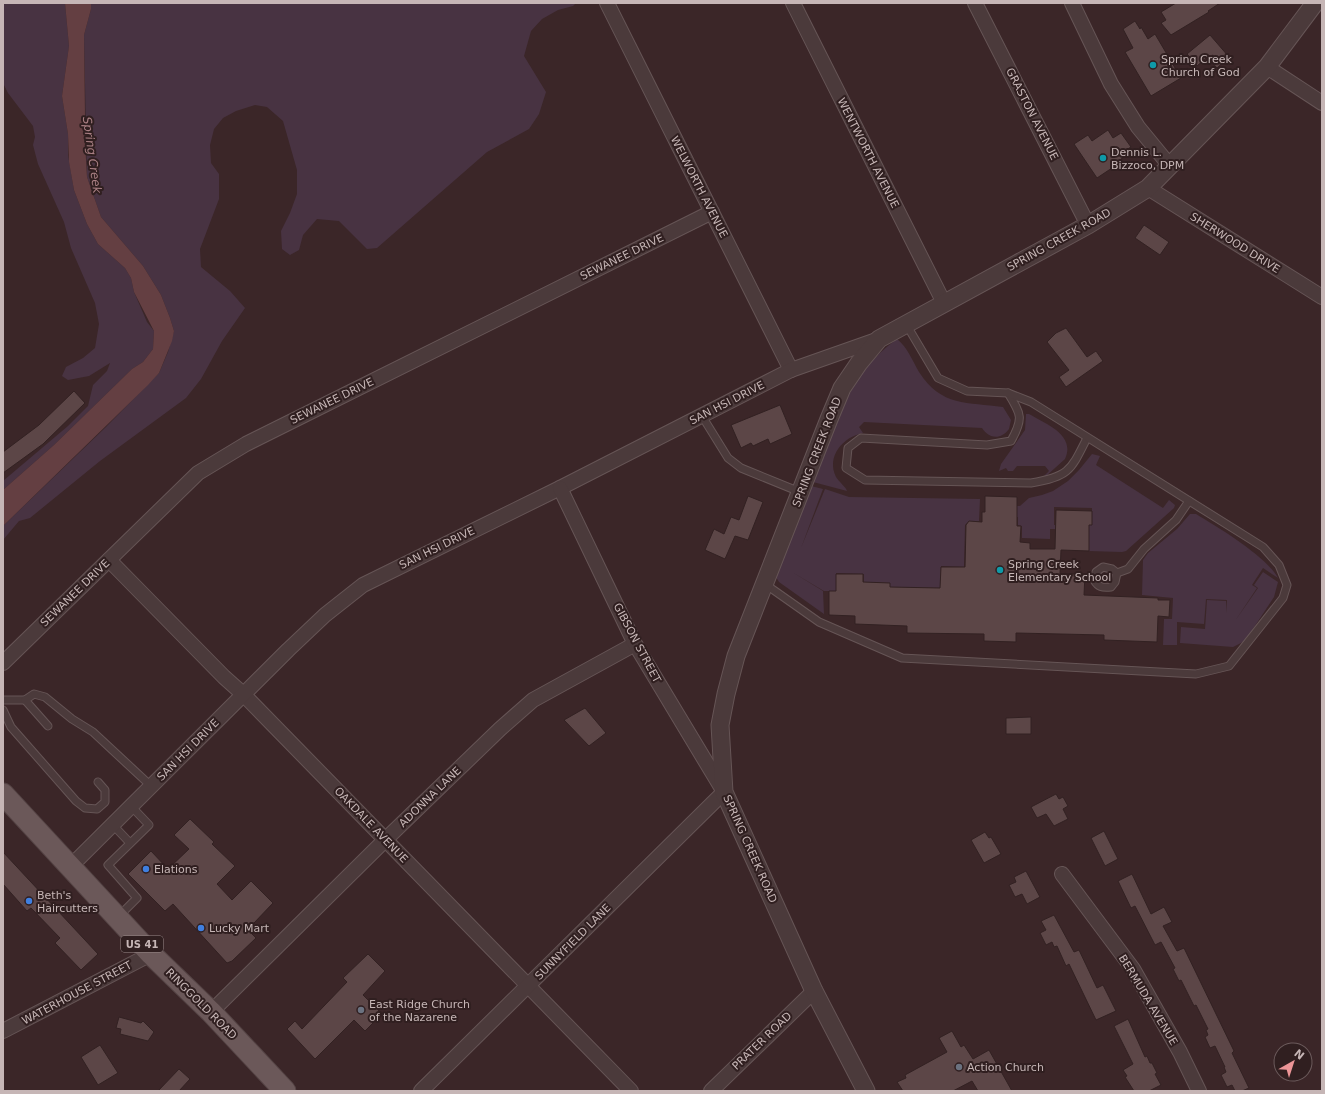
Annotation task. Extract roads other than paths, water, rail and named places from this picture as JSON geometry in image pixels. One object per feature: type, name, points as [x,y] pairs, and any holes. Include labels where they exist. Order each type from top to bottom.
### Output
[{"type":"main road","name":"RINGGOLD ROAD","points":[[7,805],[70,867],[151,954],[211,1012],[285,1091]]},
{"type":"street","name":"WELWORTH AVENUE","points":[[607,3],[792,370]]},
{"type":"street","name":"WENTWORTH AVENUE","points":[[793,3],[944,303]]},
{"type":"street","name":"GRASTON AVENUE","points":[[975,3],[1088,225]]},
{"type":"street","points":[[1072,3],[1096,56],[1111,84],[1138,126],[1170,166]]},
{"type":"street","name":"SPRING CREEK ROAD","points":[[866,1091],[814,991],[724,792],[720,726],[726,694],[736,656],[842,388],[859,362],[879,339],[1088,225],[1148,188],[1267,68],[1314,3]]},
{"type":"street","points":[[1267,68],[1322,103]]},
{"type":"street","name":"SHERWOOD DRIVE","points":[[1148,188],[1322,297]]},
{"type":"street","name":"SEWANEE DRIVE","points":[[3,663],[198,473],[246,444],[712,212]]},
{"type":"street","name":"SAN HSI DRIVE","points":[[70,867],[325,615],[363,585],[560,488],[792,370],[879,339]]},
{"type":"street","name":"GIBSON STREET","points":[[560,488],[635,644],[724,792]]},
{"type":"street","name":"OAKDALE AVENUE","points":[[109,560],[224,677],[244,694],[631,1091]]},
{"type":"street","name":"ADONNA LANE","points":[[211,1012],[385,840],[500,729],[533,700],[635,644]]},
{"type":"street","name":"SUNNYFIELD LANE","points":[[422,1091],[724,792]]},
{"type":"street","name":"BERMUDA AVENUE","points":[[1062,874],[1133,969],[1180,1052],[1199,1091]]},
{"type":"street","name":"WATERHOUSE STREET","points":[[3,1031],[151,954]]},
{"type":"street","name":"PRATER ROAD","points":[[711,1091],[814,991]]},
{"type":"lane","points":[[765,584],[819,622],[902,658],[1196,674],[1229,666],[1283,598],[1287,585],[1279,565],[1263,546],[1030,402],[1008,393],[967,391],[938,378],[906,324]]},
{"type":"lane","points":[[1008,393],[1019,411],[1019,426],[1011,441],[987,445],[860,438],[848,448],[846,468],[865,480],[1031,483],[1054,480],[1073,466],[1087,438]]},
{"type":"lane","points":[[702,416],[728,458],[741,468],[800,493]]},
{"type":"lane","points":[[1117,573],[1128,569],[1144,549],[1176,520],[1189,501]]},
{"type":"lane","points":[[3,700],[25,700],[34,694],[45,697],[72,719],[93,732],[151,786]]},
{"type":"lane","points":[[25,700],[48,726]]},
{"type":"lane","points":[[3,710],[11,727],[76,801],[85,808],[97,809],[105,802],[105,790],[98,782]]},
{"type":"lane","points":[[118,918],[137,898],[108,865],[149,825],[131,806]]},
{"type":"lane","points":[[113,825],[130,843]]},
{"type":"place","name":"Spring Creek Church of God","points":[[1153,65]]},
{"type":"place","name":"Dennis L. Bizzoco, DPM","points":[[1103,158]]},
{"type":"place","name":"Spring Creek Elementary School","points":[[1000,570]]},
{"type":"place","name":"Elations","points":[[146,869]]},
{"type":"place","name":"Beth's Haircutters","points":[[29,901]]},
{"type":"place","name":"Lucky Mart","points":[[201,928]]},
{"type":"place","name":"East Ridge Church of the Nazarene","points":[[361,1010]]},
{"type":"place","name":"Action Church","points":[[959,1067]]},
{"type":"water label","name":"Spring Creek","points":[[92,155]]}]
